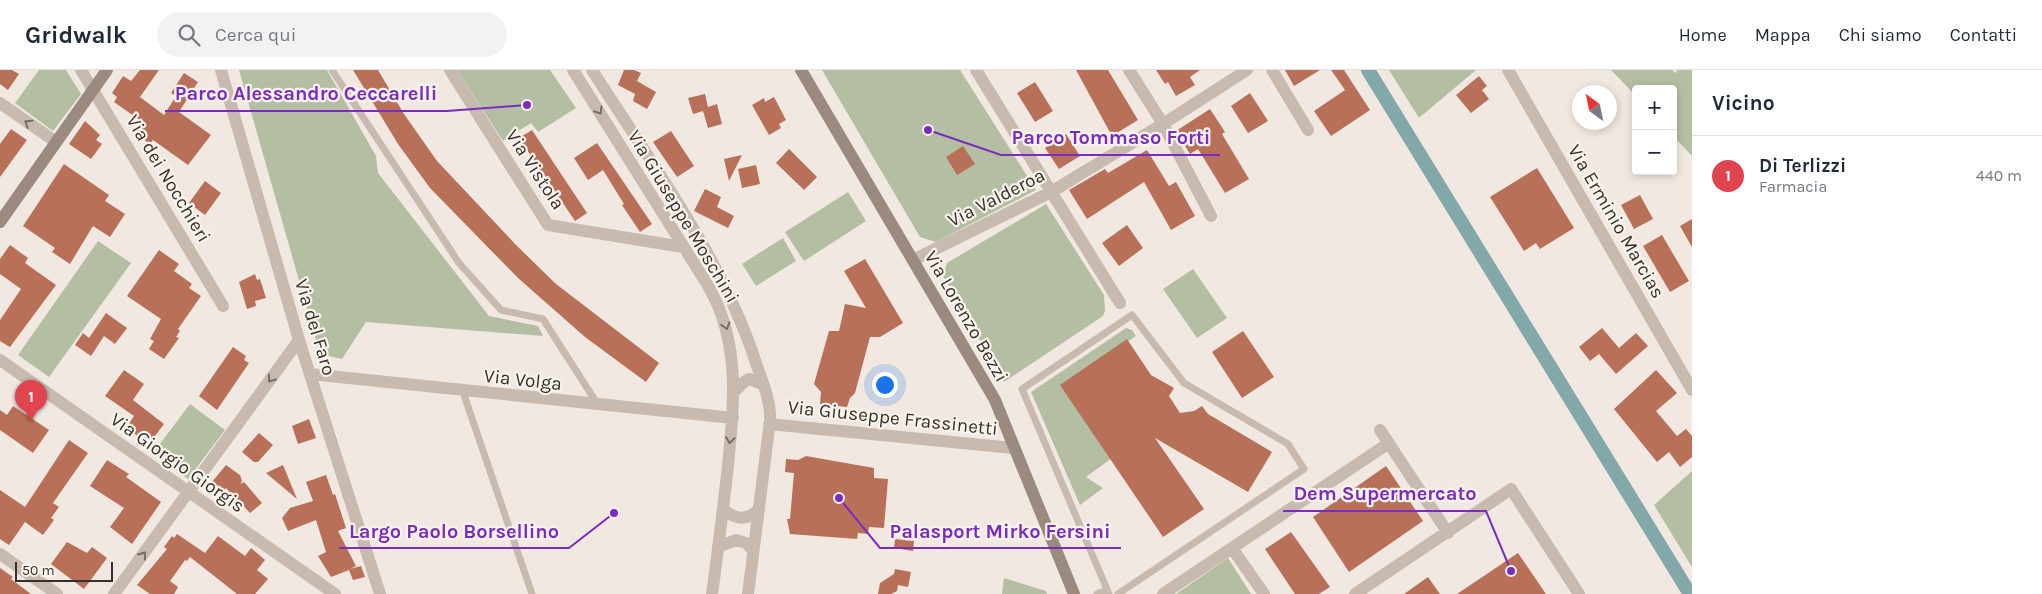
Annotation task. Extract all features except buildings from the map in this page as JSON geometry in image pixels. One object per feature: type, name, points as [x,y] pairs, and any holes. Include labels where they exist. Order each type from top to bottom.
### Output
[{"type":"street","name":"Via dei Nocchieri","points":[[81,70],[94,88],[223,306]]},
{"type":"street","points":[[0,222],[107,70]]},
{"type":"street","name":"Via del Faro","points":[[221,70],[310,374],[380,594]]},
{"type":"street","name":"Via Vistola","points":[[450,70],[548,225],[683,247]]},
{"type":"street","name":"Via Giuseppe Moschini","points":[[573,70],[712,292],[723,314],[733,357],[733,418],[712,594]]},
{"type":"street","name":"Via Giuseppe Moschini","points":[[592,70],[718,271],[743,324],[763,384],[770,411],[748,594]]},
{"type":"street","name":"Via Lorenzo Bezzi","points":[[801,70],[995,400],[1074,594]]},
{"type":"street","points":[[976,70],[1120,303]]},
{"type":"street","points":[[1128,70],[1163,124],[1211,216]]},
{"type":"street","name":"Via Valderoa","points":[[913,260],[1051,192],[1247,70]]},
{"type":"street","points":[[1272,70],[1308,130]]},
{"type":"street","name":"Via Erminio Marcias","points":[[1508,70],[1692,390]]},
{"type":"street","points":[[0,103],[56,142]]},
{"type":"street","points":[[117,593],[188,492],[300,340]]},
{"type":"street","name":"Via Giorgio Giorgis","points":[[0,360],[335,594]]},
{"type":"street","name":"Via Volga","points":[[310,374],[463,392],[733,418]]},
{"type":"street","points":[[734,392],[749,379],[763,384]]},
{"type":"street","name":"Via Giuseppe Frassinetti","points":[[769,424],[1013,448]]},
{"type":"street","points":[[1380,430],[1448,533]]},
{"type":"street","points":[[1163,594],[1389,443]]},
{"type":"street","points":[[1355,594],[1511,489],[1579,594]]},
{"type":"street","points":[[723,509],[732,517],[740,519],[749,517],[758,510]]},
{"type":"street","points":[[718,547],[736,540],[746,543],[753,550]]},
{"type":"street","points":[[1232,548],[1264,594]]},
{"type":"street","points":[[0,554],[57,594]]},
{"type":"lane","points":[[332,70],[458,263],[501,310],[543,318],[598,405]]},
{"type":"lane","points":[[1098,594],[1108,592],[1022,389],[1132,315],[1184,383],[1288,444],[1304,469],[1118,594]]},
{"type":"lane","points":[[463,392],[532,594]]},
{"type":"green space","points":[[39,70],[66,70],[81,94],[53,131],[15,103]]},
{"type":"green space","points":[[239,70],[327,70],[376,156],[378,173],[489,316],[538,326],[543,336],[366,322],[342,359],[320,354]]},
{"type":"green space","points":[[457,70],[550,70],[576,108],[538,132],[531,123],[503,141]]},
{"type":"green space","points":[[822,70],[960,70],[1036,190],[936,242],[920,237]]},
{"type":"green space","points":[[1389,70],[1476,70],[1419,118]]},
{"type":"green space","points":[[1611,70],[1672,70],[1675,73],[1678,70],[1692,70],[1692,156],[1677,140],[1677,85],[1632,85],[1632,92]]},
{"type":"green space","points":[[848,192],[866,221],[804,261],[785,232]]},
{"type":"green space","points":[[1046,204],[1104,295],[1105,311],[1103,316],[1004,382],[943,276],[947,263]]},
{"type":"green space","points":[[783,238],[796,261],[756,286],[742,264]]},
{"type":"green space","points":[[98,241],[131,263],[49,377],[18,355]]},
{"type":"green space","points":[[1193,269],[1227,318],[1197,338],[1163,289]]},
{"type":"green space","points":[[1126,328],[1132,330],[1136,336],[1064,384],[1112,458],[1086,477],[1103,488],[1080,505],[1031,392]]},
{"type":"green space","points":[[190,404],[225,430],[188,479],[153,453]]},
{"type":"green space","points":[[1692,471],[1692,567],[1654,505]]},
{"type":"green space","points":[[1228,558],[1251,594],[1176,594]]},
{"type":"green space","points":[[1004,578],[1046,591],[1047,594],[1002,594]]},
{"type":"waterway","points":[[1368,70],[1690,594]]},
{"type":"place","name":"Parco Alessandro Ceccarelli","points":[[527,105]]},
{"type":"place","name":"Parco Tommaso Forti","points":[[928,130]]},
{"type":"place","name":"Di Terlizzi","points":[[31,421]]},
{"type":"place","name":"Palasport Mirko Fersini","points":[[839,498]]},
{"type":"place","name":"Largo Paolo Borsellino","points":[[614,513]]},
{"type":"place","name":"Dem Supermercato","points":[[1511,571]]}]
